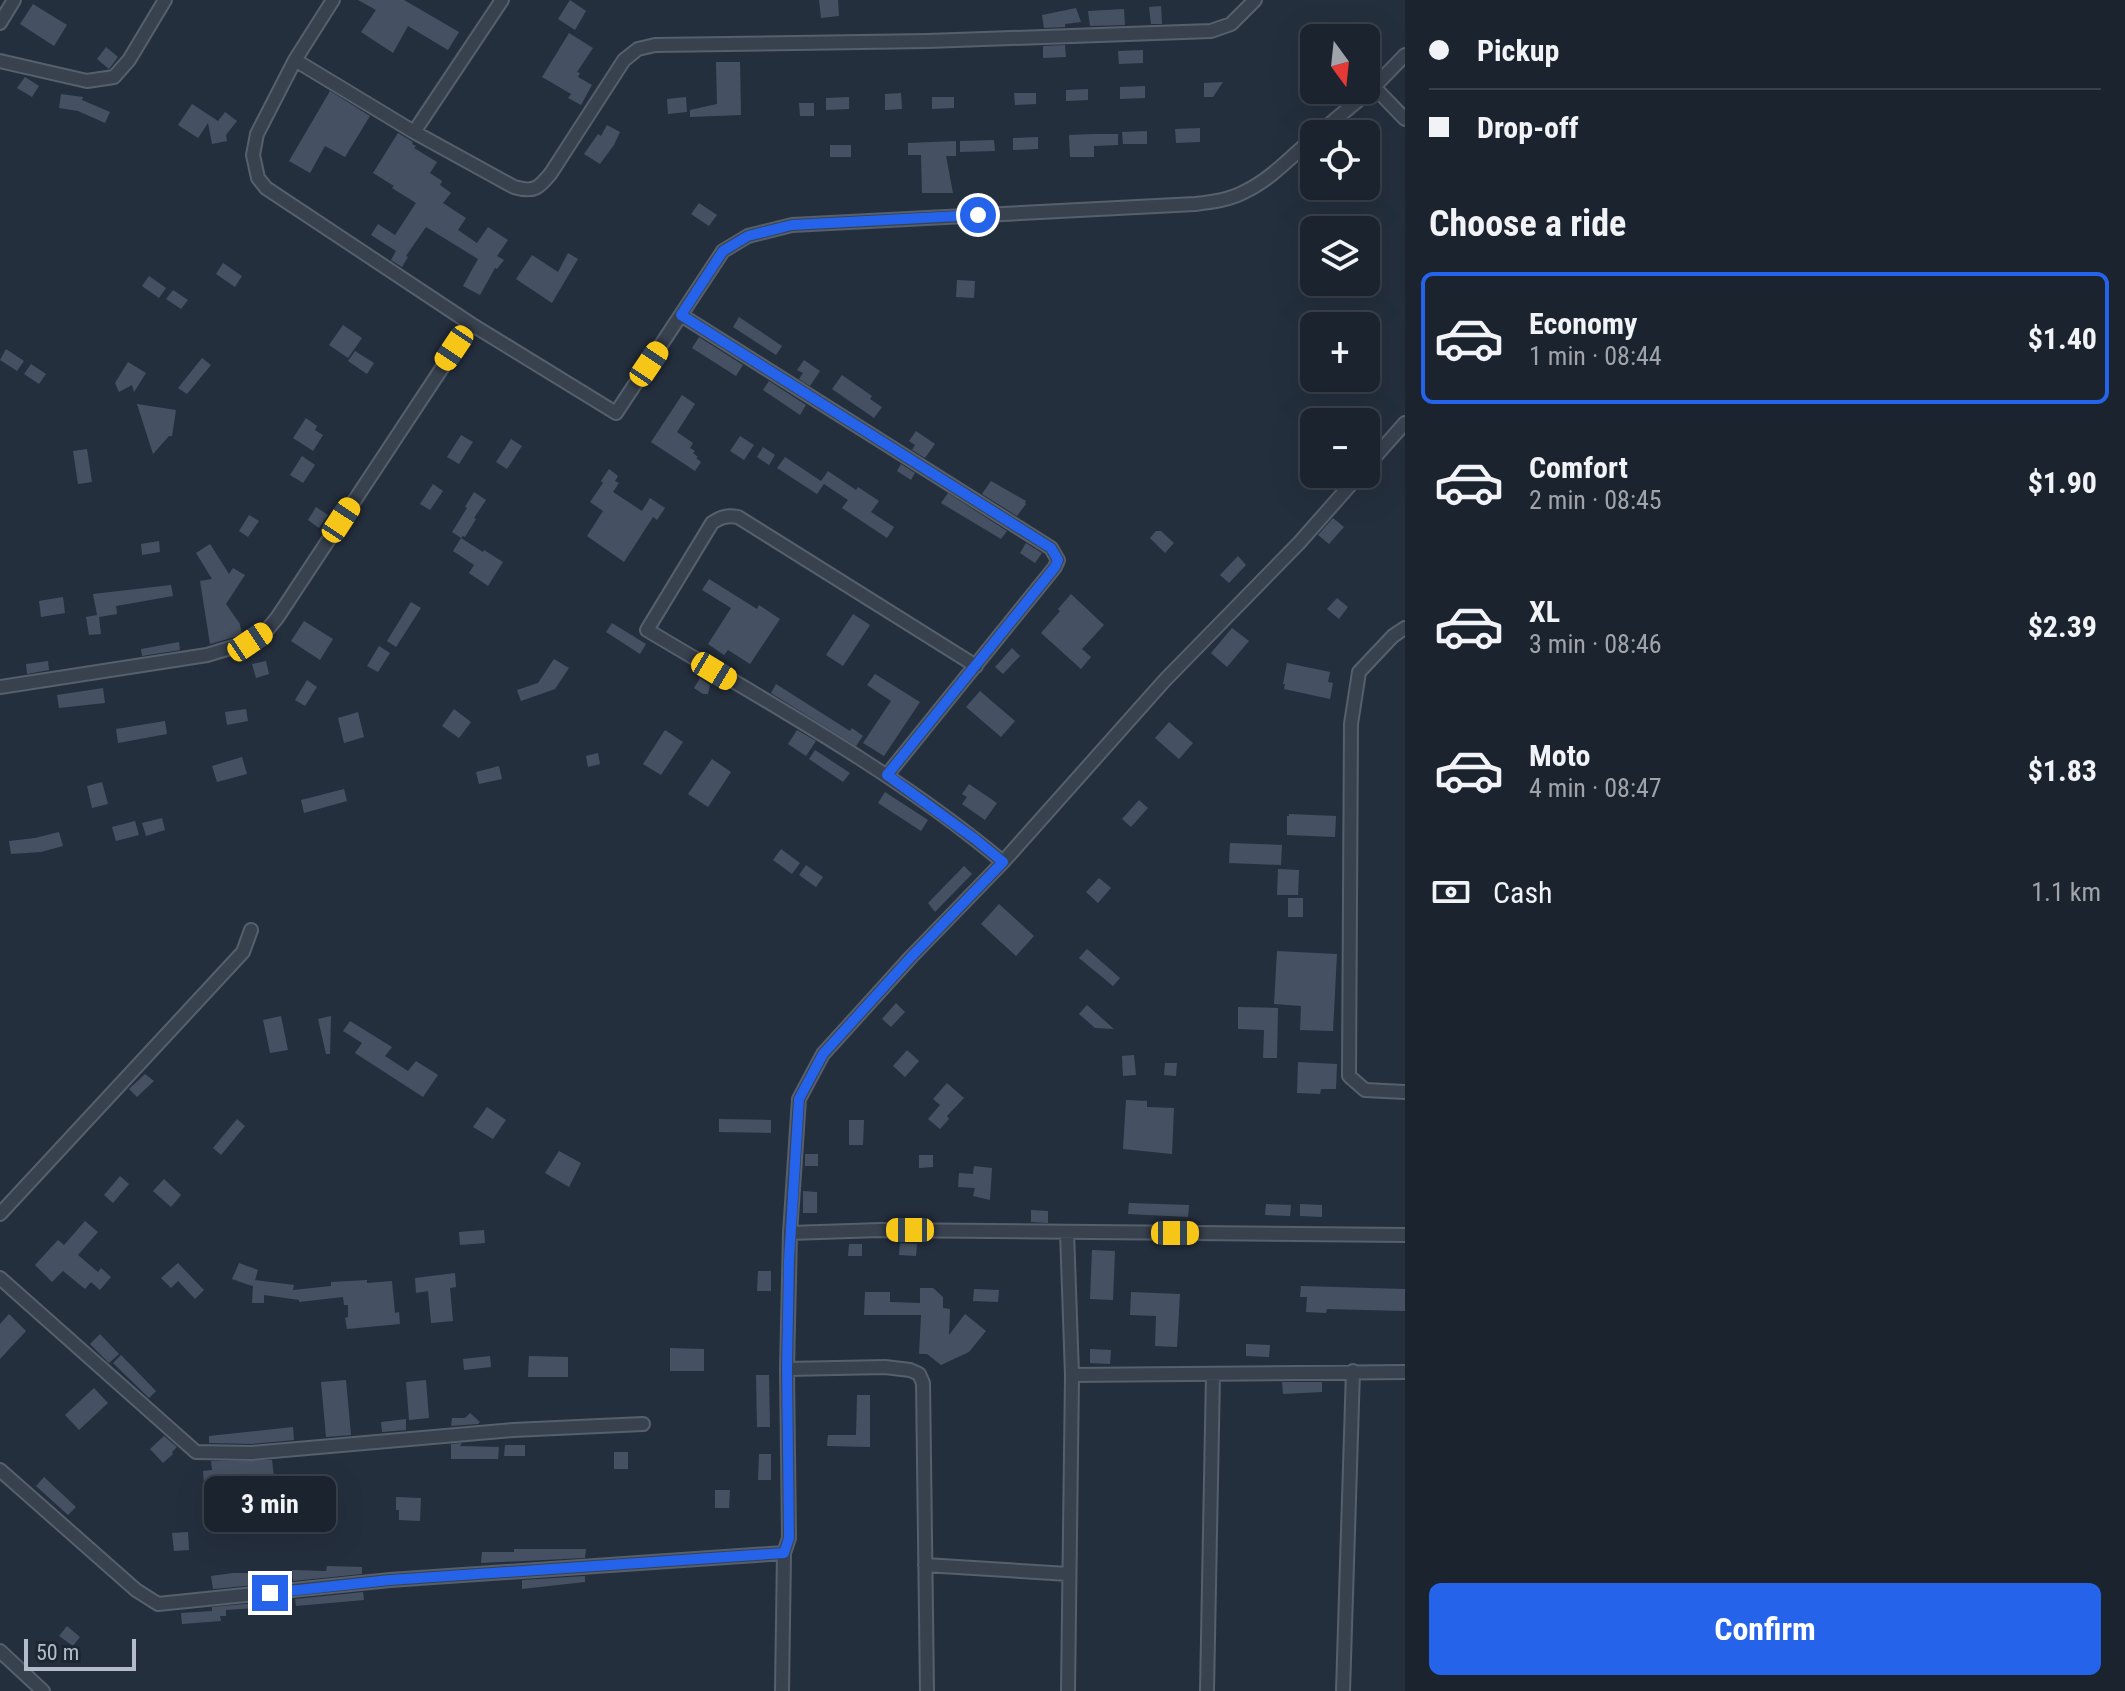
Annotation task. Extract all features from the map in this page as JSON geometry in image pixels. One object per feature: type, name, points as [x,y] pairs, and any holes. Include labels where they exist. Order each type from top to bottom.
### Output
[{"type":"street","points":[[0,23],[14,0]]},
{"type":"street","points":[[0,61],[87,81],[114,77],[129,60],[165,0]]},
{"type":"street","points":[[333,0],[295,60],[257,134],[253,155],[258,178],[266,188],[471,324],[616,413],[723,251],[748,236],[792,225],[1195,204],[1222,200],[1243,193],[1263,181],[1300,150]]},
{"type":"street","points":[[414,132],[502,0]]},
{"type":"street","points":[[295,60],[414,132],[514,187],[528,191],[541,185],[551,173],[624,60],[638,49],[655,45],[928,41],[1211,31],[1231,24],[1255,0]]},
{"type":"street","points":[[1380,81],[1405,55]]},
{"type":"street","points":[[1380,93],[1405,119]]},
{"type":"street","points":[[1335,120],[1354,104]]},
{"type":"street","points":[[681,315],[1056,553],[1058,560],[1055,567],[887,775]]},
{"type":"street","points":[[0,687],[207,655],[250,642],[266,631],[471,324]]},
{"type":"street","points":[[1380,451],[1405,423]]},
{"type":"street","points":[[782,1691],[784,1553],[789,1538],[787,1369],[790,1233],[799,1099],[823,1054],[1003,862],[1165,680],[1299,543],[1348,488]]},
{"type":"street","points":[[976,666],[738,517],[729,515],[712,523],[647,630],[887,775],[1003,862]]},
{"type":"street","points":[[1405,628],[1393,636],[1359,672],[1351,724],[1349,1076],[1365,1090],[1405,1092]]},
{"type":"street","points":[[0,1214],[243,952],[251,930]]},
{"type":"street","points":[[790,1233],[880,1230],[1405,1235]]},
{"type":"street","points":[[1067,1232],[1072,1375],[1068,1691]]},
{"type":"street","points":[[0,1278],[196,1452],[252,1453],[513,1430],[643,1424]]},
{"type":"street","points":[[787,1369],[885,1367],[910,1370],[919,1374],[923,1383],[927,1691]]},
{"type":"street","points":[[1343,1691],[1353,1371]]},
{"type":"street","points":[[1072,1375],[1405,1372]]},
{"type":"street","points":[[1207,1691],[1213,1374]]},
{"type":"street","points":[[0,1470],[136,1590],[158,1604],[390,1580],[784,1553]]},
{"type":"street","points":[[925,1565],[1068,1574]]},
{"type":"street","points":[[0,1651],[43,1691]]},
{"type":"building","points":[[358,0],[404,0],[459,32],[448,50],[408,26],[393,53],[361,32],[376,10]]},
{"type":"building","points":[[570,0],[586,11],[575,30],[558,19]]},
{"type":"building","points":[[819,0],[838,0],[839,16],[821,18]]},
{"type":"building","points":[[33,4],[67,25],[54,46],[20,24]]},
{"type":"building","points":[[1161,6],[1162,24],[1151,24],[1149,7]]},
{"type":"building","points":[[1076,8],[1081,22],[1044,28],[1042,15]]},
{"type":"building","points":[[1124,9],[1125,25],[1090,26],[1088,11]]},
{"type":"building","points":[[569,33],[593,48],[577,72],[580,73],[578,77],[592,85],[581,105],[568,98],[571,94],[542,77]]},
{"type":"building","points":[[1065,45],[1066,57],[1043,58],[1043,46]]},
{"type":"building","points":[[106,47],[118,57],[109,69],[97,59]]},
{"type":"building","points":[[1143,50],[1143,63],[1119,64],[1118,51]]},
{"type":"building","points":[[716,62],[740,62],[741,115],[690,117],[690,110],[717,104]]},
{"type":"building","points":[[25,77],[39,86],[32,97],[17,88]]},
{"type":"building","points":[[1223,82],[1213,97],[1204,97],[1204,83]]},
{"type":"building","points":[[1145,86],[1145,98],[1120,99],[1120,87]]},
{"type":"building","points":[[1088,89],[1088,100],[1066,101],[1066,90]]},
{"type":"building","points":[[330,91],[370,116],[345,157],[325,146],[310,173],[289,161]]},
{"type":"building","points":[[901,93],[902,109],[885,110],[885,94]]},
{"type":"building","points":[[1014,93],[1036,93],[1036,104],[1015,105]]},
{"type":"building","points":[[61,94],[83,97],[82,100],[110,112],[105,123],[78,111],[59,108]]},
{"type":"building","points":[[686,97],[687,112],[668,114],[667,99]]},
{"type":"building","points":[[849,97],[849,109],[826,110],[826,98]]},
{"type":"building","points":[[932,97],[954,97],[954,108],[932,109]]},
{"type":"building","points":[[799,103],[814,103],[814,116],[800,116]]},
{"type":"building","points":[[192,104],[218,121],[225,112],[237,121],[226,135],[227,141],[212,144],[208,123],[198,138],[178,125]]},
{"type":"building","points":[[607,125],[620,132],[600,164],[584,154]]},
{"type":"building","points":[[1200,128],[1200,142],[1176,143],[1175,129]]},
{"type":"building","points":[[1147,131],[1147,144],[1123,144],[1122,132]]},
{"type":"building","points":[[398,133],[413,142],[414,148],[437,162],[430,173],[442,181],[440,185],[451,193],[443,203],[466,218],[458,230],[477,243],[488,227],[508,240],[497,256],[504,260],[495,268],[480,295],[463,286],[478,259],[426,227],[402,267],[391,260],[396,251],[371,235],[378,224],[395,235],[416,203],[373,173]]},
{"type":"building","points":[[1118,134],[1118,145],[1094,146],[1094,157],[1070,157],[1069,135]]},
{"type":"building","points":[[1038,137],[1038,149],[1013,150],[1013,138]]},
{"type":"building","points":[[994,140],[995,151],[960,152],[960,141]]},
{"type":"building","points":[[956,141],[956,156],[946,156],[953,193],[922,193],[921,155],[908,155],[908,143]]},
{"type":"building","points":[[830,145],[851,145],[851,157],[830,157]]},
{"type":"building","points":[[699,203],[717,215],[709,226],[691,214]]},
{"type":"building","points":[[568,253],[578,259],[552,303],[516,279],[532,255],[558,272]]},
{"type":"building","points":[[223,263],[242,276],[235,287],[216,274]]},
{"type":"building","points":[[149,276],[166,288],[159,298],[142,286]]},
{"type":"building","points":[[957,280],[975,281],[974,298],[956,297]]},
{"type":"building","points":[[173,290],[188,300],[181,309],[166,299]]},
{"type":"building","points":[[739,317],[782,346],[776,355],[733,327]]},
{"type":"building","points":[[343,325],[362,338],[348,358],[329,345]]},
{"type":"building","points":[[699,337],[743,365],[736,376],[692,348]]},
{"type":"building","points":[[6,349],[24,361],[17,371],[0,360]]},
{"type":"building","points":[[355,351],[374,363],[367,374],[348,361]]},
{"type":"building","points":[[202,358],[211,365],[187,394],[178,388]]},
{"type":"building","points":[[804,360],[820,371],[810,386],[799,379],[803,373],[797,370]]},
{"type":"building","points":[[128,362],[146,373],[134,392],[132,385],[119,392],[115,383]]},
{"type":"building","points":[[31,364],[46,374],[39,384],[24,374]]},
{"type":"building","points":[[842,375],[882,407],[874,418],[832,389]]},
{"type":"building","points":[[769,381],[806,405],[800,415],[763,390]]},
{"type":"building","points":[[682,395],[695,404],[677,432],[693,443],[690,448],[701,462],[695,471],[651,442]]},
{"type":"building","points":[[137,404],[176,410],[172,436],[153,454]]},
{"type":"building","points":[[306,418],[323,435],[313,451],[293,438]]},
{"type":"building","points":[[916,431],[935,444],[925,458],[912,450],[915,445],[909,441]]},
{"type":"building","points":[[461,435],[473,442],[459,464],[447,457]]},
{"type":"building","points":[[740,436],[754,445],[744,460],[730,451]]},
{"type":"building","points":[[511,439],[522,446],[507,469],[496,462]]},
{"type":"building","points":[[763,447],[775,455],[769,465],[757,457]]},
{"type":"building","points":[[87,449],[92,482],[78,484],[73,451]]},
{"type":"building","points":[[302,456],[315,465],[303,483],[290,475]]},
{"type":"building","points":[[785,457],[821,481],[828,471],[879,501],[871,512],[894,527],[887,538],[842,508],[848,500],[824,484],[817,494],[777,468]]},
{"type":"building","points":[[901,464],[915,473],[911,480],[897,471]]},
{"type":"building","points":[[609,469],[618,476],[615,481],[619,483],[613,492],[642,511],[650,498],[665,508],[657,520],[653,517],[624,562],[587,536],[603,511],[590,502]]},
{"type":"building","points":[[991,481],[1026,501],[1017,516],[982,494]]},
{"type":"building","points":[[433,484],[443,491],[430,510],[420,504]]},
{"type":"building","points":[[474,492],[486,500],[465,537],[452,532]]},
{"type":"building","points":[[948,493],[1007,531],[1001,539],[941,503]]},
{"type":"building","points":[[316,507],[328,515],[319,528],[308,520]]},
{"type":"building","points":[[249,515],[259,521],[248,537],[239,531]]},
{"type":"building","points":[[1333,518],[1344,527],[1329,544],[1318,535]]},
{"type":"building","points":[[1156,531],[1161,531],[1174,543],[1165,553],[1150,538]]},
{"type":"building","points":[[461,538],[503,562],[488,586],[469,573],[474,565],[453,551]]},
{"type":"building","points":[[159,541],[160,552],[142,555],[141,544]]},
{"type":"building","points":[[1026,543],[1042,553],[1035,563],[1020,553]]},
{"type":"building","points":[[210,544],[229,574],[233,568],[245,575],[226,604],[240,624],[242,635],[210,644],[200,581],[212,579],[196,553]]},
{"type":"building","points":[[1238,556],[1246,565],[1229,583],[1220,575]]},
{"type":"building","points":[[709,579],[757,609],[759,605],[780,619],[750,664],[728,650],[724,655],[708,644],[731,608],[702,590]]},
{"type":"building","points":[[171,585],[173,596],[116,606],[117,614],[99,617],[101,634],[89,635],[86,617],[97,615],[93,594]]},
{"type":"building","points":[[1071,594],[1104,625],[1082,649],[1091,657],[1081,669],[1041,633]]},
{"type":"building","points":[[63,597],[65,613],[41,617],[39,601]]},
{"type":"building","points":[[1337,598],[1348,607],[1339,619],[1327,609]]},
{"type":"building","points":[[411,602],[421,608],[396,647],[387,641]]},
{"type":"building","points":[[853,614],[870,625],[843,666],[826,655]]},
{"type":"building","points":[[304,621],[333,639],[320,660],[291,641]]},
{"type":"building","points":[[612,623],[646,644],[640,654],[606,632]]},
{"type":"building","points":[[1232,628],[1249,641],[1227,667],[1211,653]]},
{"type":"building","points":[[179,642],[180,650],[142,656],[141,649]]},
{"type":"building","points":[[379,646],[390,653],[378,672],[367,666]]},
{"type":"building","points":[[1012,648],[1020,656],[1003,674],[995,667]]},
{"type":"building","points":[[554,659],[569,668],[555,689],[521,701],[517,690],[538,683]]},
{"type":"building","points":[[48,661],[49,670],[27,674],[26,664]]},
{"type":"building","points":[[266,661],[269,674],[256,678],[252,664]]},
{"type":"building","points":[[1287,663],[1330,672],[1328,682],[1333,683],[1330,699],[1284,689]]},
{"type":"building","points":[[875,674],[920,702],[884,756],[863,743],[891,701],[867,685]]},
{"type":"building","points":[[700,678],[710,685],[708,694],[694,688]]},
{"type":"building","points":[[307,680],[317,687],[305,706],[295,700]]},
{"type":"building","points":[[776,684],[863,736],[856,746],[771,693]]},
{"type":"building","points":[[103,688],[105,703],[59,708],[57,695]]},
{"type":"building","points":[[980,691],[1015,721],[1001,737],[966,707]]},
{"type":"building","points":[[246,709],[248,721],[227,725],[225,712]]},
{"type":"building","points":[[454,709],[471,722],[459,738],[442,726]]},
{"type":"building","points":[[358,712],[364,737],[344,743],[338,718]]},
{"type":"building","points":[[165,721],[167,734],[118,743],[116,729]]},
{"type":"building","points":[[1169,722],[1193,743],[1179,759],[1155,738]]},
{"type":"building","points":[[665,730],[683,742],[661,775],[643,764]]},
{"type":"building","points":[[797,730],[816,741],[806,756],[788,744]]},
{"type":"building","points":[[815,750],[850,773],[843,782],[809,759]]},
{"type":"building","points":[[598,753],[600,764],[588,767],[586,756]]},
{"type":"building","points":[[242,757],[247,774],[217,782],[212,766]]},
{"type":"building","points":[[712,759],[731,772],[708,807],[688,794]]},
{"type":"building","points":[[499,766],[502,779],[479,784],[476,772]]},
{"type":"building","points":[[102,782],[108,804],[92,808],[87,786]]},
{"type":"building","points":[[969,784],[997,803],[985,820],[962,804],[967,797],[962,794]]},
{"type":"building","points":[[344,789],[347,801],[304,813],[301,800]]},
{"type":"building","points":[[885,792],[928,820],[921,831],[878,803]]},
{"type":"building","points":[[1139,800],[1148,808],[1131,827],[1122,819]]},
{"type":"building","points":[[1289,814],[1336,816],[1335,837],[1287,835]]},
{"type":"building","points":[[162,818],[165,830],[146,836],[142,823]]},
{"type":"building","points":[[135,821],[139,835],[116,841],[112,827]]},
{"type":"building","points":[[59,832],[63,846],[41,852],[11,854],[9,841]]},
{"type":"building","points":[[1230,843],[1282,845],[1281,865],[1229,863]]},
{"type":"building","points":[[781,849],[800,863],[792,874],[773,860]]},
{"type":"building","points":[[806,865],[823,877],[816,887],[799,875]]},
{"type":"building","points":[[964,866],[972,874],[935,912],[928,903]]},
{"type":"building","points":[[1278,869],[1299,870],[1298,895],[1277,895]]},
{"type":"building","points":[[1099,878],[1111,888],[1098,903],[1086,892]]},
{"type":"building","points":[[1288,898],[1303,898],[1303,917],[1288,917]]},
{"type":"building","points":[[999,904],[1034,936],[1016,956],[981,924]]},
{"type":"building","points":[[1087,949],[1120,978],[1113,986],[1079,958]]},
{"type":"building","points":[[1277,951],[1337,954],[1333,1031],[1300,1030],[1301,1006],[1274,1004]]},
{"type":"building","points":[[896,1003],[905,1012],[891,1027],[882,1019]]},
{"type":"building","points":[[1087,1005],[1114,1029],[1095,1028],[1079,1014]]},
{"type":"building","points":[[1238,1007],[1278,1008],[1277,1058],[1263,1058],[1264,1030],[1238,1029]]},
{"type":"building","points":[[281,1016],[288,1050],[270,1053],[263,1020]]},
{"type":"building","points":[[331,1016],[330,1054],[326,1054],[318,1019]]},
{"type":"building","points":[[350,1021],[392,1047],[385,1056],[408,1071],[416,1061],[438,1075],[423,1097],[355,1053],[362,1043],[343,1031]]},
{"type":"building","points":[[907,1050],[919,1061],[905,1077],[893,1066]]},
{"type":"building","points":[[1134,1055],[1136,1075],[1123,1076],[1122,1056]]},
{"type":"building","points":[[1298,1062],[1337,1064],[1336,1089],[1321,1089],[1320,1094],[1297,1093]]},
{"type":"building","points":[[1165,1063],[1177,1063],[1176,1076],[1164,1075]]},
{"type":"building","points":[[145,1074],[154,1081],[137,1097],[129,1089]]},
{"type":"building","points":[[947,1083],[964,1098],[947,1116],[949,1119],[940,1129],[928,1119],[940,1105],[933,1099]]},
{"type":"building","points":[[1126,1100],[1147,1101],[1147,1107],[1174,1108],[1172,1154],[1123,1149]]},
{"type":"building","points":[[487,1107],[506,1120],[493,1139],[473,1127]]},
{"type":"building","points":[[237,1119],[245,1126],[221,1155],[213,1148]]},
{"type":"building","points":[[719,1119],[771,1120],[771,1133],[719,1132]]},
{"type":"building","points":[[849,1120],[864,1120],[863,1145],[849,1145]]},
{"type":"building","points":[[559,1151],[581,1163],[569,1187],[545,1173]]},
{"type":"building","points":[[805,1154],[818,1154],[818,1166],[805,1166]]},
{"type":"building","points":[[919,1155],[933,1155],[933,1167],[919,1168]]},
{"type":"building","points":[[974,1166],[992,1168],[990,1200],[973,1196],[975,1188],[958,1187],[959,1173],[973,1174]]},
{"type":"building","points":[[120,1176],[129,1184],[113,1203],[104,1195]]},
{"type":"building","points":[[164,1179],[181,1195],[171,1207],[153,1191]]},
{"type":"building","points":[[803,1191],[817,1192],[817,1213],[803,1213]]},
{"type":"building","points":[[1129,1203],[1189,1205],[1188,1217],[1128,1214]]},
{"type":"building","points":[[1266,1204],[1291,1205],[1290,1216],[1265,1215]]},
{"type":"building","points":[[1300,1204],[1322,1205],[1322,1217],[1300,1216]]},
{"type":"building","points":[[1031,1210],[1048,1211],[1048,1223],[1031,1222]]},
{"type":"building","points":[[85,1221],[98,1232],[78,1255],[98,1272],[101,1268],[111,1277],[100,1290],[91,1282],[85,1289],[63,1271],[52,1282],[35,1265],[58,1240],[64,1245]]},
{"type":"building","points":[[484,1230],[485,1243],[460,1245],[459,1232]]},
{"type":"building","points":[[900,1243],[917,1244],[916,1256],[899,1255]]},
{"type":"building","points":[[849,1244],[862,1244],[862,1256],[848,1256]]},
{"type":"building","points":[[1092,1250],[1115,1251],[1113,1300],[1090,1299]]},
{"type":"building","points":[[178,1263],[204,1290],[195,1299],[178,1281],[171,1288],[161,1278]]},
{"type":"building","points":[[239,1263],[258,1270],[255,1280],[294,1285],[293,1290],[331,1286],[331,1282],[392,1281],[395,1313],[399,1312],[400,1324],[347,1329],[345,1318],[348,1317],[348,1305],[344,1305],[343,1297],[299,1302],[264,1295],[264,1303],[252,1303],[253,1285],[232,1279]]},
{"type":"building","points":[[758,1271],[771,1271],[771,1291],[757,1291]]},
{"type":"building","points":[[455,1273],[456,1287],[450,1288],[453,1321],[431,1323],[428,1291],[416,1293],[415,1278]]},
{"type":"building","points":[[1301,1286],[1405,1289],[1405,1311],[1327,1309],[1326,1313],[1306,1312],[1307,1297],[1300,1297]]},
{"type":"building","points":[[920,1288],[933,1288],[943,1297],[943,1308],[950,1309],[949,1335],[965,1314],[986,1331],[969,1352],[941,1365],[927,1354],[919,1354],[921,1315],[864,1315],[865,1292],[890,1292],[890,1302],[920,1303]]},
{"type":"building","points":[[974,1289],[999,1290],[998,1302],[973,1301]]},
{"type":"building","points":[[1131,1292],[1180,1294],[1177,1347],[1155,1346],[1156,1316],[1130,1315]]},
{"type":"building","points":[[9,1314],[26,1331],[0,1359],[0,1324]]},
{"type":"building","points":[[100,1334],[119,1354],[109,1363],[90,1344]]},
{"type":"building","points":[[1246,1344],[1270,1345],[1269,1357],[1246,1356]]},
{"type":"building","points":[[670,1348],[704,1349],[704,1371],[670,1371]]},
{"type":"building","points":[[1090,1349],[1111,1350],[1110,1364],[1090,1363]]},
{"type":"building","points":[[121,1355],[156,1391],[149,1398],[113,1363]]},
{"type":"building","points":[[490,1356],[491,1367],[464,1370],[463,1359]]},
{"type":"building","points":[[529,1356],[568,1357],[568,1377],[528,1377]]},
{"type":"building","points":[[756,1375],[769,1375],[770,1427],[757,1427]]},
{"type":"building","points":[[346,1380],[351,1435],[326,1437],[321,1382]]},
{"type":"building","points":[[426,1380],[429,1418],[409,1420],[406,1382]]},
{"type":"building","points":[[1282,1382],[1322,1382],[1322,1392],[1283,1394]]},
{"type":"building","points":[[94,1388],[108,1403],[79,1430],[65,1415]]},
{"type":"building","points":[[857,1395],[870,1395],[870,1447],[827,1446],[828,1435],[856,1435]]},
{"type":"building","points":[[470,1413],[480,1422],[478,1424],[451,1426],[452,1418],[465,1418]]},
{"type":"building","points":[[406,1419],[406,1430],[382,1432],[381,1422]]},
{"type":"building","points":[[293,1427],[294,1440],[252,1444],[209,1443],[209,1436]]},
{"type":"building","points":[[164,1436],[177,1447],[163,1463],[150,1449]]},
{"type":"building","points":[[462,1443],[460,1446],[499,1447],[498,1459],[451,1459],[451,1444]]},
{"type":"building","points":[[505,1445],[525,1445],[525,1456],[504,1456]]},
{"type":"building","points":[[614,1452],[628,1452],[628,1469],[614,1469]]},
{"type":"building","points":[[759,1454],[771,1454],[771,1480],[758,1480]]},
{"type":"building","points":[[272,1460],[274,1477],[204,1483],[203,1471],[212,1470],[211,1461]]},
{"type":"building","points":[[44,1477],[76,1507],[68,1515],[36,1486]]},
{"type":"building","points":[[715,1490],[730,1490],[729,1508],[715,1508]]},
{"type":"building","points":[[317,1497],[337,1497],[337,1514],[317,1514]]},
{"type":"building","points":[[396,1497],[421,1498],[420,1521],[399,1520]]},
{"type":"building","points":[[188,1532],[189,1550],[174,1551],[172,1533]]},
{"type":"building","points":[[514,1549],[586,1549],[585,1558],[481,1563],[482,1552],[514,1552]]},
{"type":"building","points":[[327,1566],[362,1567],[362,1574],[293,1581],[292,1570],[326,1571]]},
{"type":"building","points":[[254,1573],[255,1585],[213,1589],[211,1576]]},
{"type":"building","points":[[585,1576],[585,1582],[522,1589],[522,1580]]},
{"type":"building","points":[[363,1592],[364,1600],[296,1606],[295,1599]]},
{"type":"building","points":[[256,1603],[257,1608],[226,1610],[226,1616],[220,1616],[221,1621],[182,1624],[181,1613]]},
{"type":"building","points":[[67,1626],[80,1637],[73,1646],[59,1636]]},
{"type":"route","points":[[270,1593],[390,1580],[784,1553],[789,1538],[789,1260],[799,1099],[823,1054],[1003,862],[887,775],[1058,560],[1051,548],[681,315],[723,251],[748,236],[792,225],[978,215]]}]
